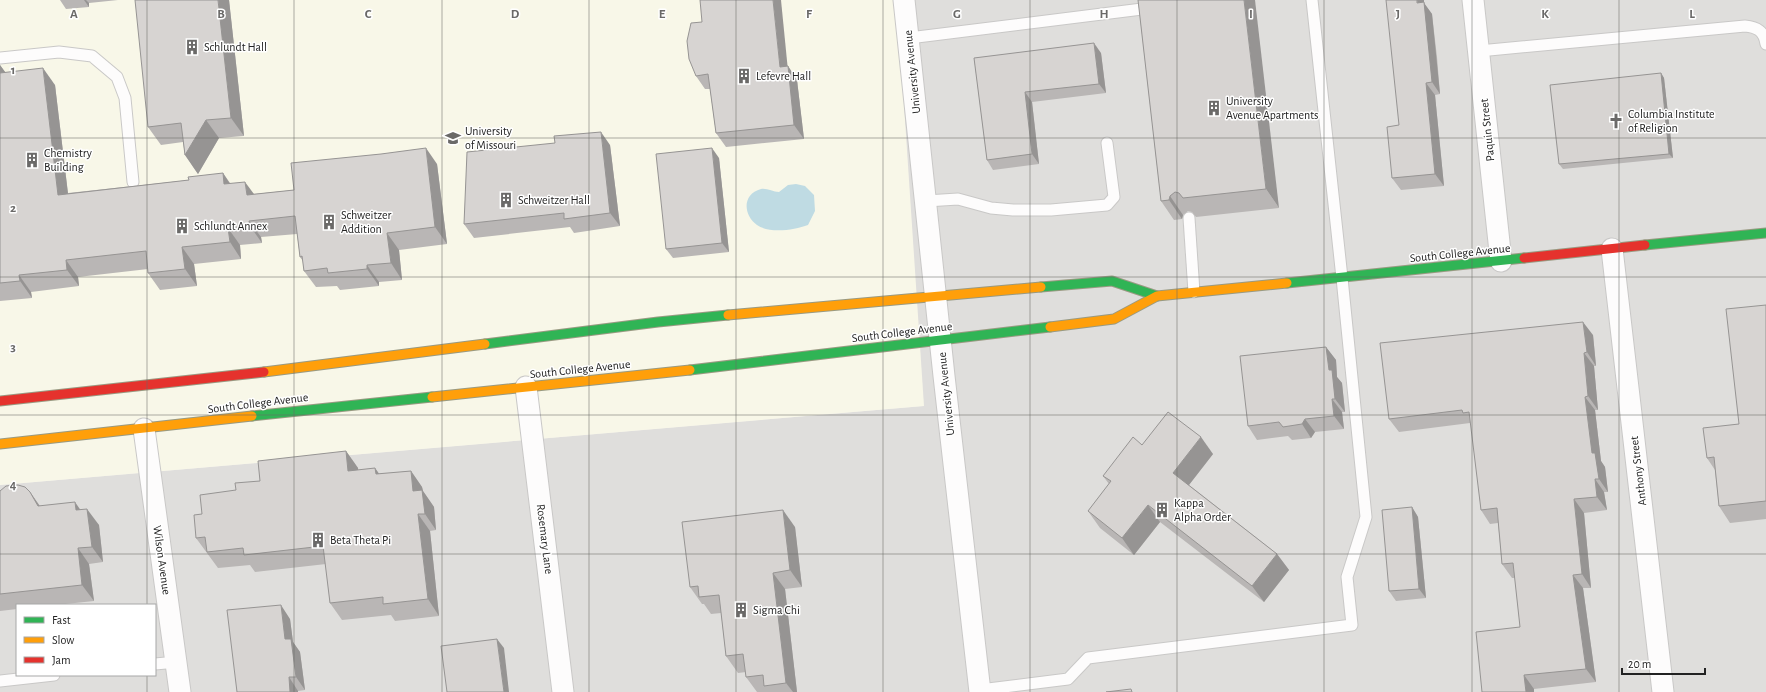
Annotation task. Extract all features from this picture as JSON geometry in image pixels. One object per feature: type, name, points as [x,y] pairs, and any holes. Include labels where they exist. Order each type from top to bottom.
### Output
[{"type":"main road","name":"South College Avenue","points":[[0,444],[144,429],[292,411],[665,373],[1114,318],[1157,296],[1766,233]]},
{"type":"main road","name":"South College Avenue","points":[[0,401],[287,369],[658,322],[936,296],[1112,281],[1157,296]]},
{"type":"street","name":"University Avenue","points":[[904,0],[940,340],[980,691]]},
{"type":"street","name":"Paquin Street","points":[[1473,0],[1501,261]]},
{"type":"street","name":"Anthony Street","points":[[1612,249],[1663,692]]},
{"type":"street","name":"Rosemary Lane","points":[[526,387],[563,692]]},
{"type":"street","name":"Wilson Avenue","points":[[144,429],[180,692]]},
{"type":"lane","points":[[980,691],[1068,679],[1088,658],[1352,625],[1347,577],[1366,517],[1312,0]]},
{"type":"lane","points":[[909,38],[1150,8]]},
{"type":"lane","points":[[1479,51],[1745,26],[1757,27],[1765,36],[1766,44]]},
{"type":"lane","points":[[0,58],[58,52],[92,56],[117,78],[125,98],[133,182]]},
{"type":"lane","points":[[926,201],[958,199],[991,208],[1014,210],[1051,210],[1107,205],[1114,197],[1107,143]]},
{"type":"lane","points":[[1189,218],[1194,292]]},
{"type":"lane","points":[[156,664],[176,662]]},
{"type":"lane","points":[[0,681],[45,676]]},
{"type":"shaded area","name":"University of Missouri","points":[[0,0],[897,0],[924,406],[0,485]]},
{"type":"shaded area","points":[[897,0],[1766,0],[1766,692],[0,692],[0,485],[923,406]]},
{"type":"water","points":[[796,184],[805,186],[814,195],[815,211],[808,225],[789,230],[768,230],[752,221],[747,211],[750,195],[761,189],[779,192],[788,185]]},
{"type":"building","name":"Schlundt Hall","points":[[135,0],[218,0],[231,118],[206,120],[185,155],[181,123],[148,127]]},
{"type":"building","name":"Lefevre Hall","points":[[700,0],[773,0],[780,67],[788,66],[794,125],[716,133],[708,74],[696,76],[689,59],[687,41],[691,23],[702,22]]},
{"type":"building","name":"University Avenue Apartments","points":[[1138,0],[1244,0],[1266,189],[1183,198],[1179,193],[1175,192],[1170,196],[1169,200],[1161,201]]},
{"type":"building","points":[[1386,0],[1417,0],[1417,3],[1424,2],[1432,82],[1426,83],[1435,174],[1392,178],[1387,127],[1399,125]]},
{"type":"building","points":[[1094,43],[1099,84],[1025,92],[1032,154],[987,160],[974,58]]},
{"type":"building","points":[[43,68],[58,195],[189,180],[188,177],[223,173],[224,184],[245,182],[247,195],[294,190],[291,163],[426,148],[435,227],[387,233],[391,263],[367,265],[367,269],[328,273],[327,268],[304,271],[302,256],[300,257],[295,216],[249,221],[250,226],[228,228],[230,242],[182,247],[185,269],[148,273],[146,251],[66,260],[67,270],[19,275],[20,281],[0,283],[0,73]]},
{"type":"building","points":[[1661,73],[1669,154],[1559,164],[1550,85]]},
{"type":"building","points":[[601,132],[610,213],[564,219],[564,213],[464,224],[467,152],[555,143],[554,136]]},
{"type":"building","points":[[712,148],[722,243],[666,249],[656,154]]},
{"type":"building","points":[[1766,305],[1766,501],[1719,506],[1714,457],[1707,458],[1703,428],[1739,424],[1726,309]]},
{"type":"building","points":[[1583,322],[1587,352],[1584,353],[1588,396],[1585,397],[1592,453],[1595,453],[1599,479],[1595,479],[1597,497],[1574,499],[1582,574],[1573,575],[1586,669],[1524,675],[1526,692],[1482,692],[1476,632],[1520,627],[1513,563],[1502,564],[1497,508],[1481,510],[1469,412],[1463,413],[1462,410],[1389,419],[1380,343]]},
{"type":"building","points":[[1326,347],[1329,370],[1332,370],[1335,399],[1332,399],[1334,416],[1305,419],[1302,424],[1283,427],[1279,422],[1248,426],[1240,356]]},
{"type":"building","name":"Kappa Alpha Order","points":[[1168,412],[1201,437],[1173,473],[1277,554],[1252,586],[1148,505],[1122,538],[1088,511],[1111,481],[1103,476],[1133,437],[1142,445]]},
{"type":"building","name":"Beta Theta Pi","points":[[346,451],[348,471],[375,468],[376,474],[411,471],[413,491],[422,490],[425,514],[418,514],[428,599],[383,604],[383,597],[330,603],[323,546],[244,555],[243,548],[207,552],[205,537],[196,538],[194,515],[202,514],[200,495],[236,490],[235,483],[260,481],[258,461]]},
{"type":"building","points":[[18,485],[25,487],[30,492],[38,506],[75,502],[76,510],[87,509],[92,547],[78,548],[82,585],[0,594],[0,491],[6,486]]},
{"type":"building","points":[[1412,507],[1419,589],[1389,591],[1382,510]]},
{"type":"building","name":"Sigma Chi","points":[[783,510],[790,570],[773,573],[786,683],[764,686],[763,675],[746,677],[743,654],[726,656],[719,595],[699,597],[698,586],[690,587],[682,522]]},
{"type":"building","points":[[281,605],[285,639],[291,639],[296,677],[289,677],[290,692],[237,692],[227,610]]},
{"type":"building","points":[[497,639],[504,692],[447,692],[441,646]]},
{"type":"building","points":[[1131,689],[1132,692],[1106,692]]},
{"type":"traffic: fast","points":[[1645,245],[1766,233]]},
{"type":"traffic: fast","points":[[1287,283],[1524,258]]},
{"type":"traffic: fast","points":[[1041,287],[1112,281],[1157,296]]},
{"type":"traffic: fast","points":[[485,344],[658,322],[728,315]]},
{"type":"traffic: fast","points":[[690,370],[1050,327]]},
{"type":"traffic: fast","points":[[252,416],[432,397]]},
{"type":"traffic: slow","points":[[1050,327],[1114,319],[1157,296],[1287,283]]},
{"type":"traffic: slow","points":[[728,315],[1041,287]]},
{"type":"traffic: slow","points":[[264,372],[485,344]]},
{"type":"traffic: slow","points":[[432,397],[690,370]]},
{"type":"traffic: slow","points":[[0,444],[252,416]]},
{"type":"traffic: jam","points":[[1524,258],[1645,245]]},
{"type":"traffic: jam","points":[[0,401],[264,372]]},
{"type":"place","name":"Schlundt Hall","points":[[192,47]]},
{"type":"place","name":"Lefevre Hall","points":[[744,76]]},
{"type":"place","name":"University Avenue Apartments","points":[[1214,108]]},
{"type":"place","name":"Columbia Institute of Religion","points":[[1616,121]]},
{"type":"place","name":"University of Missouri","points":[[453,138]]},
{"type":"place","name":"Chemistry Building","points":[[32,160]]},
{"type":"place","name":"Schweitzer Hall","points":[[506,200]]},
{"type":"place","name":"Schweitzer Addition","points":[[329,222]]},
{"type":"place","name":"Schlundt Annex","points":[[182,226]]},
{"type":"place","name":"Kappa Alpha Order","points":[[1162,510]]},
{"type":"place","name":"Beta Theta Pi","points":[[318,540]]},
{"type":"place","name":"Sigma Chi","points":[[741,610]]}]
